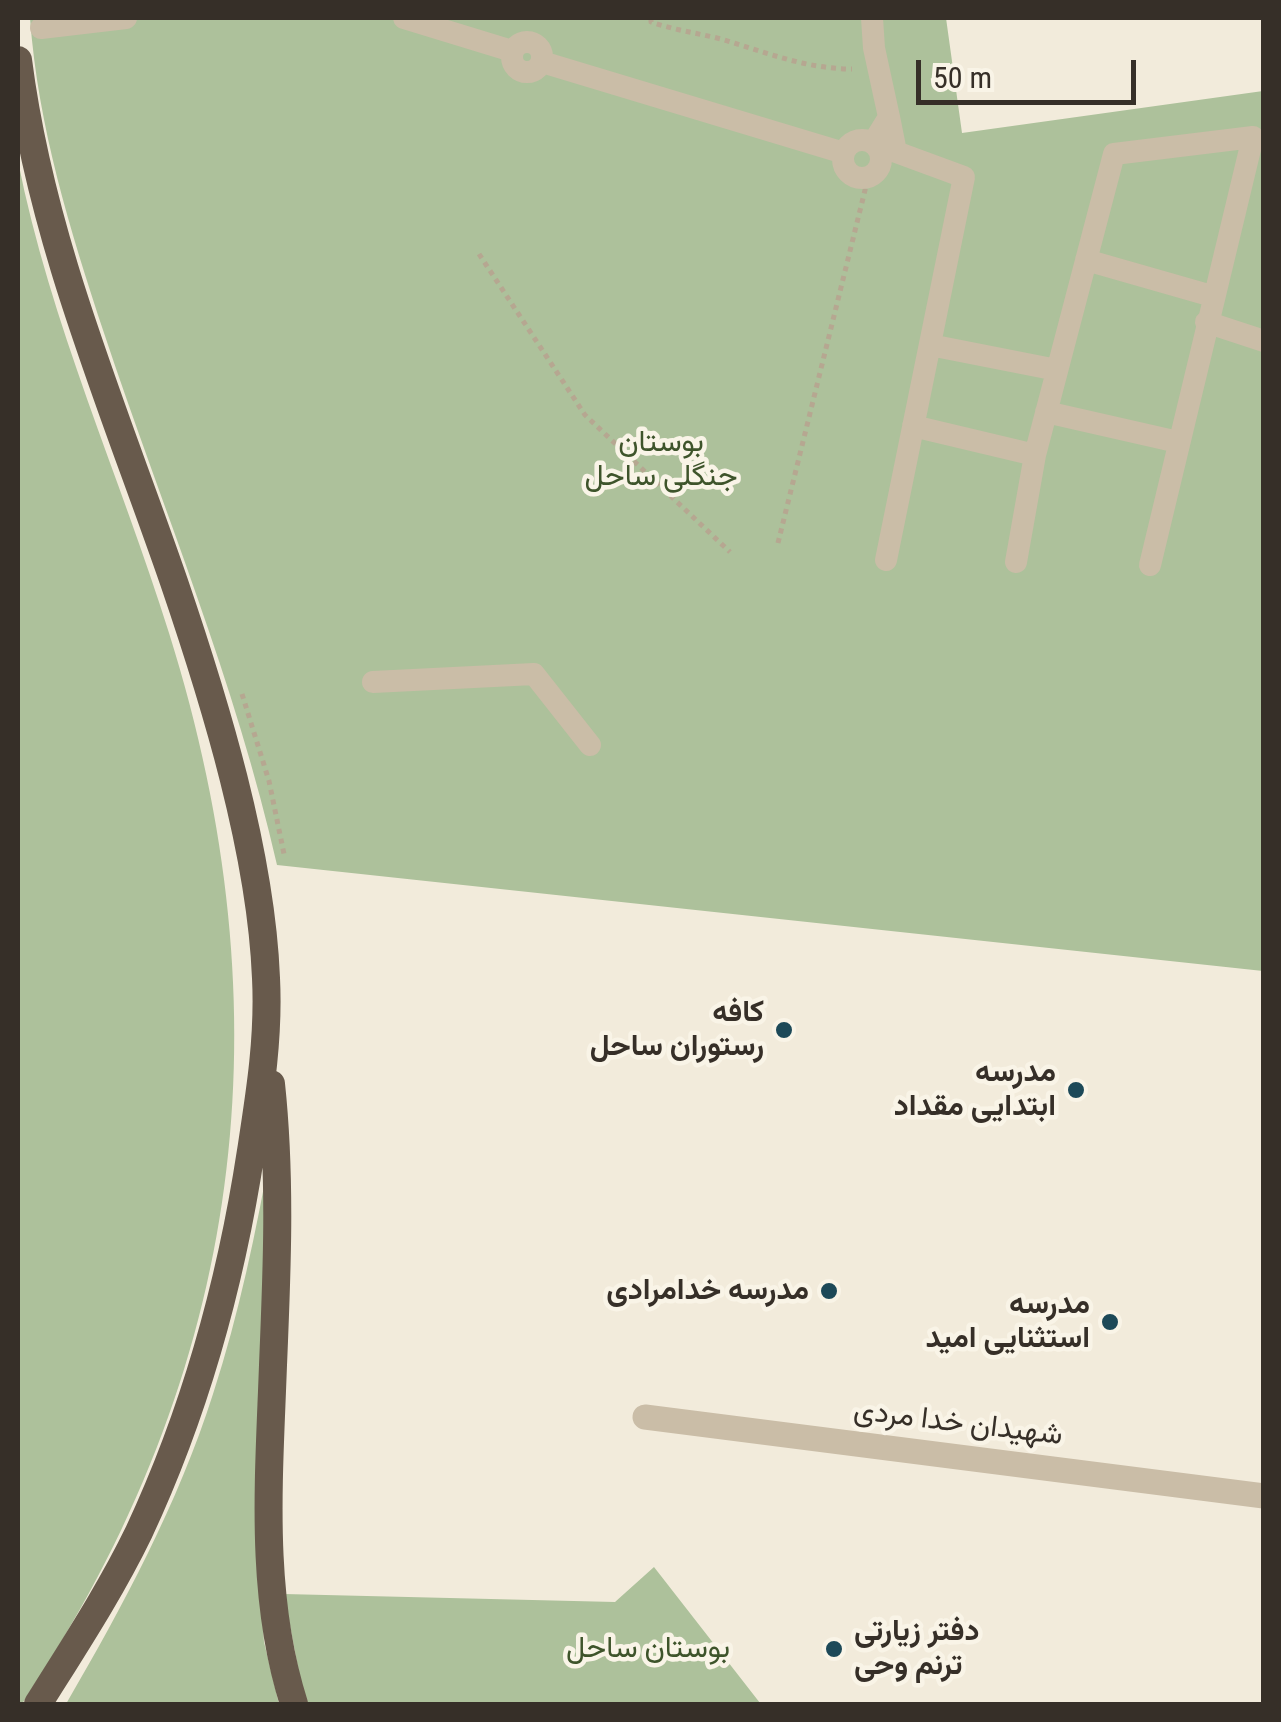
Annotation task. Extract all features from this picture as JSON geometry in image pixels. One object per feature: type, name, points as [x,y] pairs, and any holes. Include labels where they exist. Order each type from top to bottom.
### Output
[{"type":"highway","points":[[18,60],[43,188],[80,319],[210,690],[259,907],[278,1157],[268,1486],[271,1588],[282,1667],[294,1704]]},
{"type":"highway","points":[[38,1704],[138,1532],[177,1439],[238,1238],[267,1042]]},
{"type":"street","points":[[41,28],[126,18]]},
{"type":"street","points":[[404,18],[512,52],[518,44],[532,42],[541,49],[542,62],[844,153]]},
{"type":"street","points":[[872,18],[873,63],[896,152],[964,178],[886,560]]},
{"type":"street","points":[[873,143],[889,117]]},
{"type":"street","points":[[1016,562],[1046,412],[1114,154],[1253,137],[1255,163],[1212,296],[1150,565]]},
{"type":"street","points":[[856,141],[873,143],[882,160],[878,171],[868,178],[850,175],[844,165],[844,153],[856,141]]},
{"type":"street","points":[[1086,260],[1212,296]]},
{"type":"street","points":[[1206,322],[1264,341]]},
{"type":"street","points":[[930,345],[1057,370]]},
{"type":"street","points":[[1046,412],[1178,442]]},
{"type":"street","points":[[913,426],[1036,454]]},
{"type":"street","points":[[373,682],[534,674],[590,745]]},
{"type":"street","name":"شهیدان خدا مردی","points":[[645,1417],[1264,1496]]},
{"type":"path","points":[[651,18],[675,30],[828,70],[873,63]]},
{"type":"path","points":[[778,542],[868,178]]},
{"type":"path","points":[[479,254],[584,414],[730,552]]},
{"type":"green space","name":"بوستان جنگلی ساحل","points":[[30,18],[946,18],[962,133],[1263,91],[1263,971],[277,865],[220,663],[104,333],[68,217],[40,99]]},
{"type":"green space","points":[[18,161],[48,281],[169,633],[206,775],[228,915],[234,1052],[224,1186],[199,1319],[156,1449],[98,1578],[22,1704],[18,1704]]},
{"type":"green space","points":[[271,1149],[255,1519],[264,1642],[279,1704],[66,1704],[148,1554],[199,1435],[239,1303]]},
{"type":"green space","name":"بوستان ساحل","points":[[654,1567],[760,1703],[832,1704],[305,1704],[284,1594],[615,1602]]},
{"type":"place","name":"کافه رستوران ساحل","points":[[784,1030]]},
{"type":"place","name":"مدرسه ابتدایی مقداد","points":[[1076,1090]]},
{"type":"place","name":"مدرسه خدامرادی","points":[[829,1291]]},
{"type":"place","name":"مدرسه استثنایی امید","points":[[1110,1322]]},
{"type":"place","name":"دفتر زیارتی ترنم وحی","points":[[834,1649]]}]
